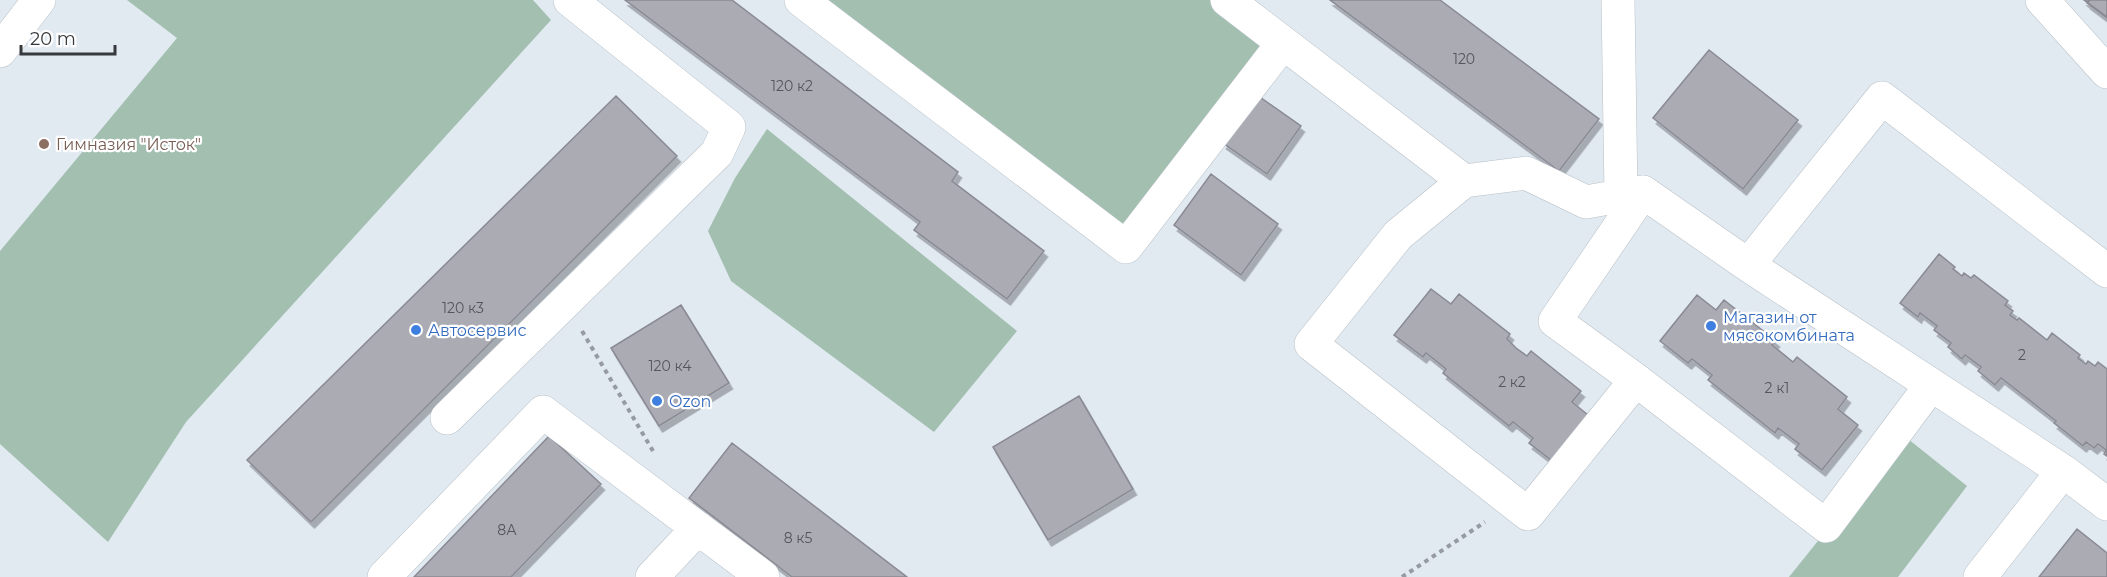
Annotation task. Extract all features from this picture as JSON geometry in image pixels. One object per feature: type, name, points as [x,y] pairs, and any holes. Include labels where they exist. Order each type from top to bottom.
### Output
[{"type":"lane","points":[[0,51],[39,0]]},
{"type":"lane","points":[[447,418],[717,153],[729,127],[570,0]]},
{"type":"lane","points":[[801,0],[1126,247],[1283,43]]},
{"type":"lane","points":[[1227,0],[1464,181]]},
{"type":"lane","points":[[1618,0],[1632,194],[1555,321],[1636,380],[1826,526],[1931,384]]},
{"type":"lane","points":[[2042,0],[2107,72]]},
{"type":"lane","points":[[1748,265],[1882,98],[2107,271]]},
{"type":"lane","points":[[1636,380],[1528,514],[1311,344],[1398,235],[1464,181],[1526,173],[1586,202],[1632,194],[1748,265],[1931,384],[2063,471],[2107,504]]},
{"type":"lane","points":[[384,577],[543,412],[764,577]]},
{"type":"lane","points":[[1980,577],[2063,471]]},
{"type":"lane","points":[[652,577],[698,528]]},
{"type":"path","points":[[565,302],[656,456]]},
{"type":"path","points":[[1402,577],[1514,503]]},
{"type":"green space","points":[[127,0],[533,0],[551,20],[186,422],[108,542],[0,444],[0,251],[177,38]]},
{"type":"green space","points":[[809,0],[1210,0],[1271,46],[1124,238]]},
{"type":"green space","points":[[767,129],[1017,331],[934,432],[731,281],[708,231],[735,178]]},
{"type":"green space","points":[[1903,435],[1967,486],[1898,577],[1789,577]]},
{"type":"building","points":[[625,0],[732,0],[958,172],[952,181],[1044,251],[1007,299],[914,230],[920,222]]},
{"type":"building","points":[[1330,0],[1440,0],[1599,119],[1559,171]]},
{"type":"building","points":[[2084,0],[2107,0],[2107,17]]},
{"type":"building","points":[[2090,0],[2107,0],[2107,18],[2087,3]]},
{"type":"building","points":[[1709,50],[1798,120],[1743,189],[1653,118]]},
{"type":"building","points":[[1257,95],[1301,126],[1267,174],[1223,143]]},
{"type":"building","points":[[616,96],[677,156],[311,522],[247,460]]},
{"type":"building","points":[[1211,174],[1278,224],[1241,275],[1174,225]]},
{"type":"building","points":[[1939,254],[1962,276],[1964,273],[1971,278],[1974,275],[2008,301],[2005,305],[2013,311],[2010,315],[2017,320],[2019,318],[2047,340],[2052,333],[2080,355],[2078,358],[2086,364],[2088,361],[2095,366],[2098,362],[2107,369],[2107,456],[2104,454],[2106,450],[2098,444],[2094,448],[2086,442],[2083,446],[2054,423],[2056,421],[2001,378],[1995,385],[1978,371],[1981,367],[1965,355],[1962,359],[1948,347],[1951,343],[1934,330],[1937,326],[1920,313],[1918,317],[1900,303]]},
{"type":"building","points":[[1431,289],[1451,304],[1459,294],[1510,334],[1507,339],[1516,348],[1527,356],[1531,351],[1581,391],[1572,402],[1593,419],[1556,464],[1529,443],[1533,438],[1513,422],[1509,426],[1443,373],[1446,369],[1426,353],[1423,357],[1394,335]]},
{"type":"building","points":[[1697,295],[1716,310],[1724,300],[1776,341],[1772,345],[1793,362],[1797,357],[1847,397],[1838,409],[1858,425],[1822,470],[1795,449],[1799,444],[1778,428],[1775,433],[1708,380],[1712,375],[1692,359],[1688,363],[1660,341]]},
{"type":"building","points":[[681,305],[729,383],[659,426],[611,348]]},
{"type":"building","points":[[1079,396],[1133,489],[1048,540],[993,447]]},
{"type":"building","points":[[549,436],[601,484],[511,577],[414,577]]},
{"type":"building","points":[[732,443],[907,577],[792,577],[689,498]]},
{"type":"building","points":[[2077,529],[2107,553],[2107,577],[2039,577]]},
{"type":"place","name":"Гимназия \"Исток\"","points":[[44,144]]},
{"type":"place","name":"Магазин от мясокомбината","points":[[1711,326]]},
{"type":"place","name":"Автосервис","points":[[416,330]]},
{"type":"place","name":"Ozon","points":[[657,401]]}]
